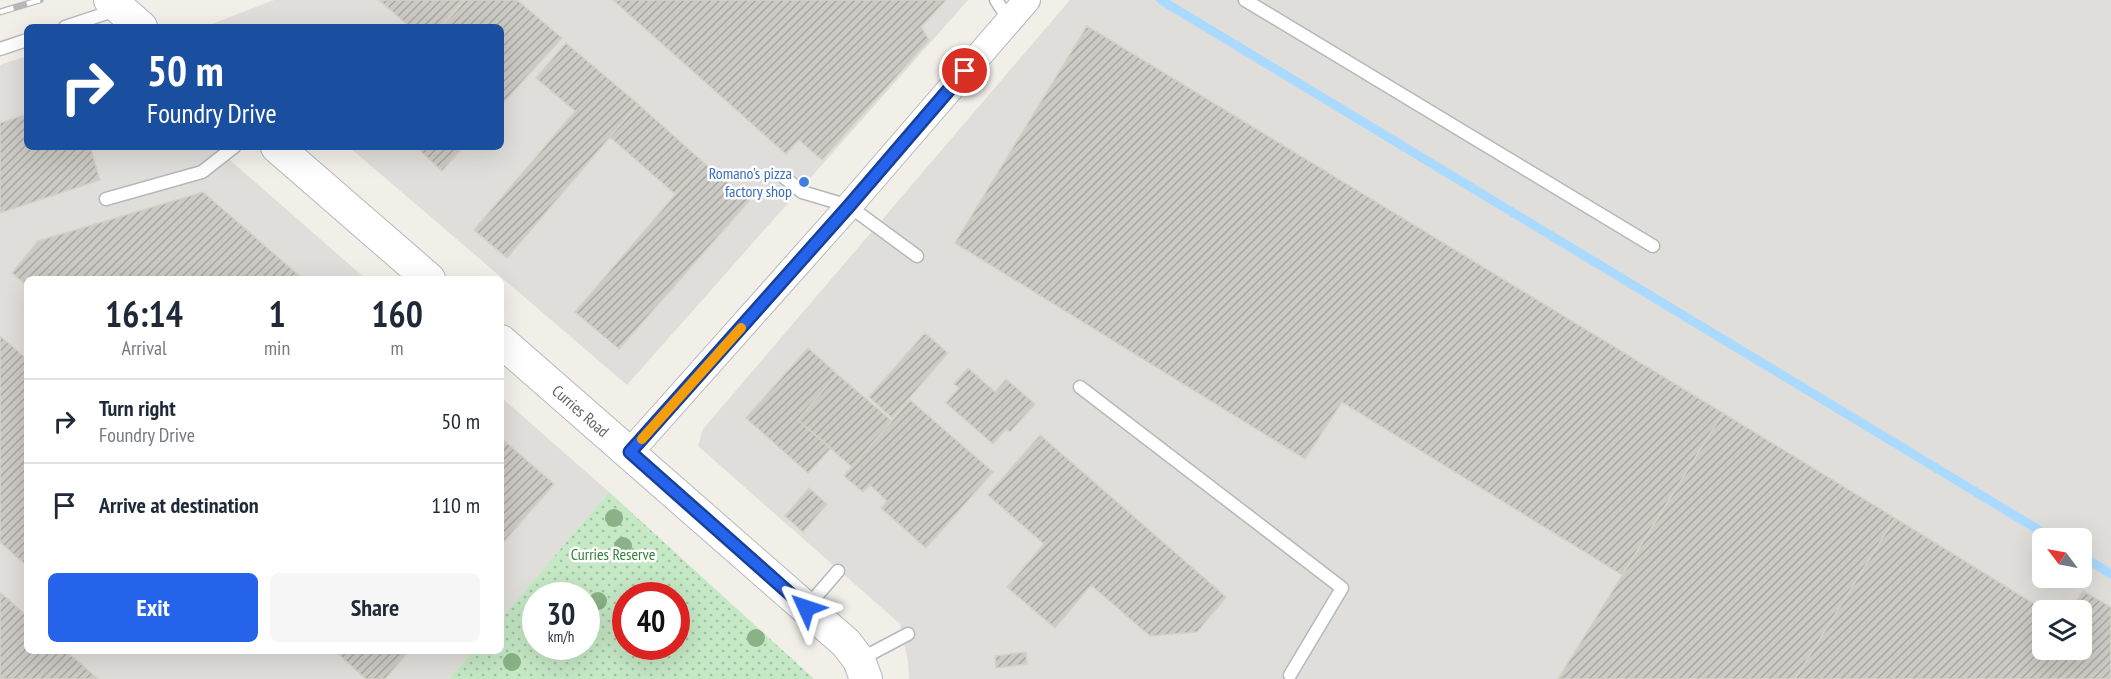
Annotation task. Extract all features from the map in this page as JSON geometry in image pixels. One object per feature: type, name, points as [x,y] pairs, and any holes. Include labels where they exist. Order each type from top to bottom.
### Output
[{"type":"street","points":[[630,452],[849,206],[1003,10],[1027,0]]},
{"type":"street","points":[[280,150],[426,276]]},
{"type":"street","name":"Curries Road","points":[[504,344],[846,643],[862,669]]},
{"type":"lane","points":[[1245,0],[1653,246]]},
{"type":"lane","points":[[77,24],[124,12]]},
{"type":"lane","points":[[0,48],[24,41]]},
{"type":"lane","points":[[106,199],[202,172],[230,150]]},
{"type":"lane","points":[[785,178],[802,192],[849,206],[917,256]]},
{"type":"lane","points":[[1080,387],[1342,588],[1290,675]]},
{"type":"lane","points":[[806,608],[838,571]]},
{"type":"lane","points":[[862,669],[908,634]]},
{"type":"shaded area","points":[[274,0],[968,0],[627,385],[504,280],[504,276],[500,276],[353,150],[504,150],[504,24],[212,24]]},
{"type":"shaded area","points":[[1070,0],[2111,0],[2111,679],[909,679],[908,661],[900,624],[698,446],[703,429]]},
{"type":"shaded area","points":[[24,57],[24,150],[218,150],[363,276],[24,276],[24,654],[470,654],[449,679],[0,679],[0,65]]},
{"type":"shaded area","points":[[504,400],[609,492],[532,582],[522,582],[522,594],[504,615]]},
{"type":"green space","name":"Curries Reserve","points":[[609,492],[814,679],[449,679],[470,654],[504,654],[504,615],[522,594],[522,660],[600,660],[600,582],[532,582]]},
{"type":"building","points":[[379,0],[464,0],[443,24],[407,24]]},
{"type":"building","points":[[465,0],[517,0],[562,38],[504,102],[504,24],[445,24]]},
{"type":"building","points":[[613,0],[946,0],[921,27],[929,40],[822,160],[799,140],[786,154]]},
{"type":"building","points":[[1087,26],[1723,413],[1622,575],[1342,402],[1305,459],[955,243]]},
{"type":"building","points":[[566,43],[638,104],[507,258],[474,230],[575,111],[536,78]]},
{"type":"building","points":[[638,104],[703,162],[675,194],[610,137]]},
{"type":"building","points":[[24,115],[24,150],[91,150],[100,180],[0,213],[0,123]]},
{"type":"building","points":[[419,150],[460,150],[442,171]]},
{"type":"building","points":[[703,162],[749,201],[619,349],[575,312]]},
{"type":"building","points":[[203,192],[300,276],[24,276],[24,283],[12,273],[38,241]]},
{"type":"building","points":[[925,333],[948,353],[892,418],[869,397]]},
{"type":"building","points":[[0,336],[24,356],[24,563],[0,542]]},
{"type":"building","points":[[808,348],[837,374],[798,420],[831,448],[808,473],[746,418]]},
{"type":"building","points":[[968,368],[995,392],[1006,379],[1035,404],[1010,432],[1006,429],[993,444],[946,403],[959,388],[954,384]]},
{"type":"building","points":[[837,374],[892,421],[852,467],[798,420]]},
{"type":"building","points":[[910,400],[993,472],[926,548],[881,508],[887,501],[870,485],[863,492],[844,476]]},
{"type":"building","points":[[1723,413],[1895,518],[1795,679],[1558,679]]},
{"type":"building","points":[[1040,435],[1226,597],[1197,632],[1150,636],[1091,585],[1055,628],[1007,587],[1044,544],[988,495]]},
{"type":"building","points":[[504,441],[554,484],[504,542]]},
{"type":"building","points":[[809,488],[827,504],[803,532],[785,516]]},
{"type":"building","points":[[1895,518],[2032,603],[2032,660],[2092,660],[2092,600],[2077,600],[2083,591],[2111,607],[2111,679],[1795,679]]},
{"type":"building","points":[[0,592],[24,613],[24,654],[69,654],[98,679],[0,679]]},
{"type":"building","points":[[1026,652],[1027,664],[996,668],[995,656]]},
{"type":"building","points":[[338,654],[406,654],[385,679],[366,679]]},
{"type":"waterway","points":[[1161,0],[2035,528]]},
{"type":"waterway","points":[[2092,562],[2111,574]]},
{"type":"railway","points":[[0,12],[40,0]]},
{"type":"slow traffic","points":[[642,439],[741,328]]},
{"type":"place","name":"Romano's pizza factory shop","points":[[804,182]]},
{"type":"route","points":[[806,608],[630,452],[849,206],[965,71]]}]
